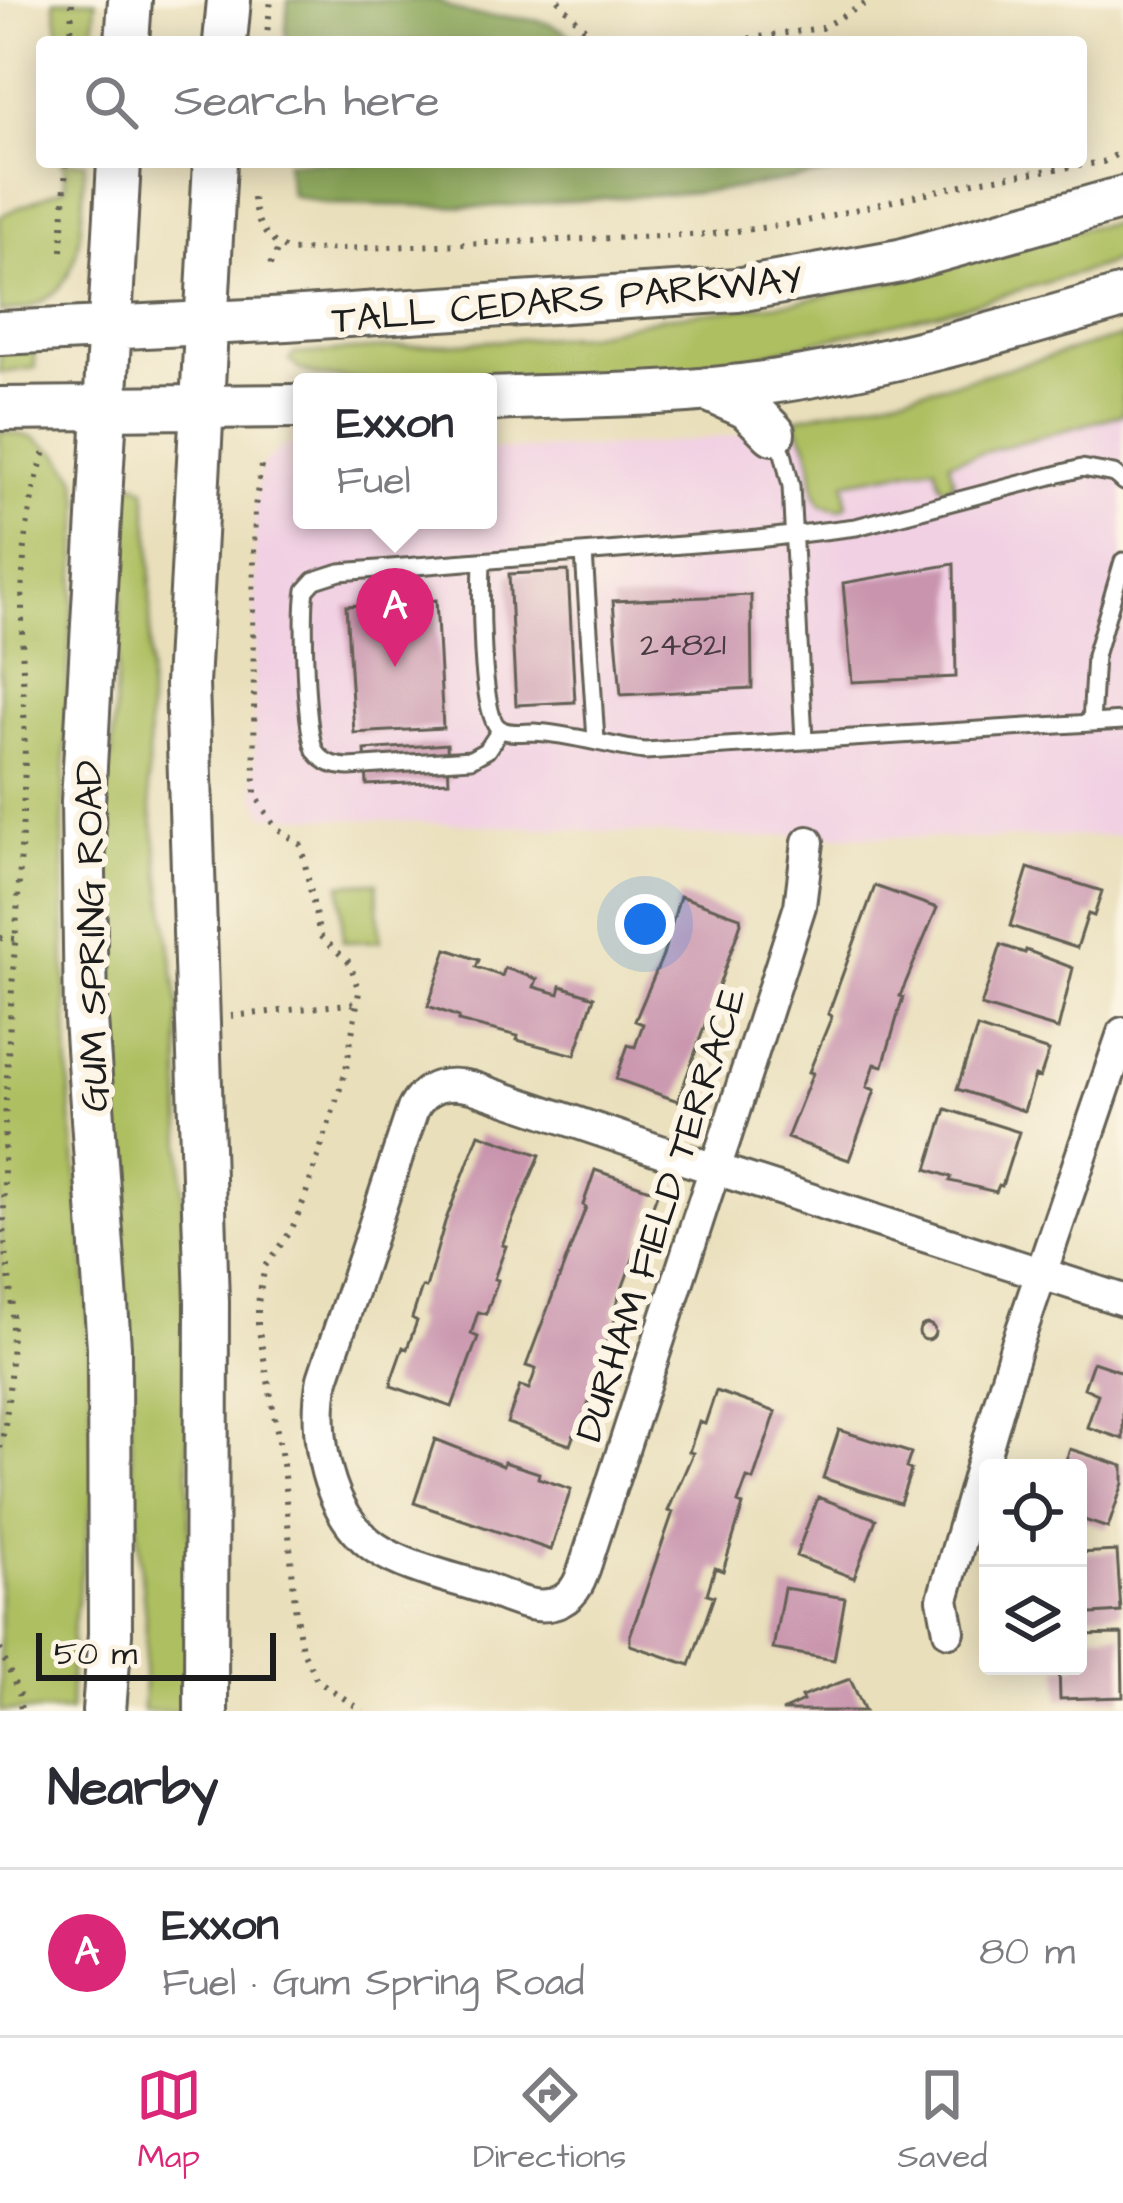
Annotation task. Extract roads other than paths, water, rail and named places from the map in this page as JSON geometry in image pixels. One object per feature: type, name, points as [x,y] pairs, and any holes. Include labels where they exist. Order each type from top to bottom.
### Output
[{"type":"main road","points":[[127,36],[130,0]]},
{"type":"main road","points":[[226,36],[229,0]]},
{"type":"main road","name":"GUM SPRING ROAD","points":[[104,1711],[110,1634],[109,1347],[86,1019],[82,874],[119,168]]},
{"type":"main road","points":[[206,1711],[207,1302],[188,684],[215,168]]},
{"type":"main road","name":"TALL CEDARS PARKWAY","points":[[0,333],[555,304],[760,287],[900,261],[1123,198]]},
{"type":"main road","points":[[497,399],[707,389],[850,368],[977,339],[1123,296]]},
{"type":"main road","points":[[707,389],[747,407],[773,433]]},
{"type":"main road","points":[[0,409],[293,406]]},
{"type":"street","name":"DURHAM FIELD TERRACE","points":[[715,1169],[471,1087],[442,1084],[413,1109],[316,1411],[322,1447],[344,1511],[360,1535],[394,1558],[534,1605],[561,1601],[580,1580],[715,1169],[800,906],[808,842]]},
{"type":"street","points":[[950,1631],[944,1599],[1015,1350],[1123,1033]]},
{"type":"street","points":[[715,1169],[1123,1300]]},
{"type":"lane","points":[[773,433],[788,469],[804,740]]},
{"type":"lane","points":[[501,729],[488,749],[458,762],[349,767],[324,761],[310,738],[306,590],[315,580],[340,572],[856,527],[1082,468],[1114,474],[1123,482]]},
{"type":"lane","points":[[584,553],[596,741]]},
{"type":"lane","points":[[482,561],[485,687],[490,713],[501,729]]},
{"type":"lane","points":[[1091,723],[1095,656],[1123,561]]},
{"type":"lane","points":[[501,729],[571,735],[645,751],[1123,721]]},
{"type":"place","name":"Exxon","points":[[395,667]]}]
